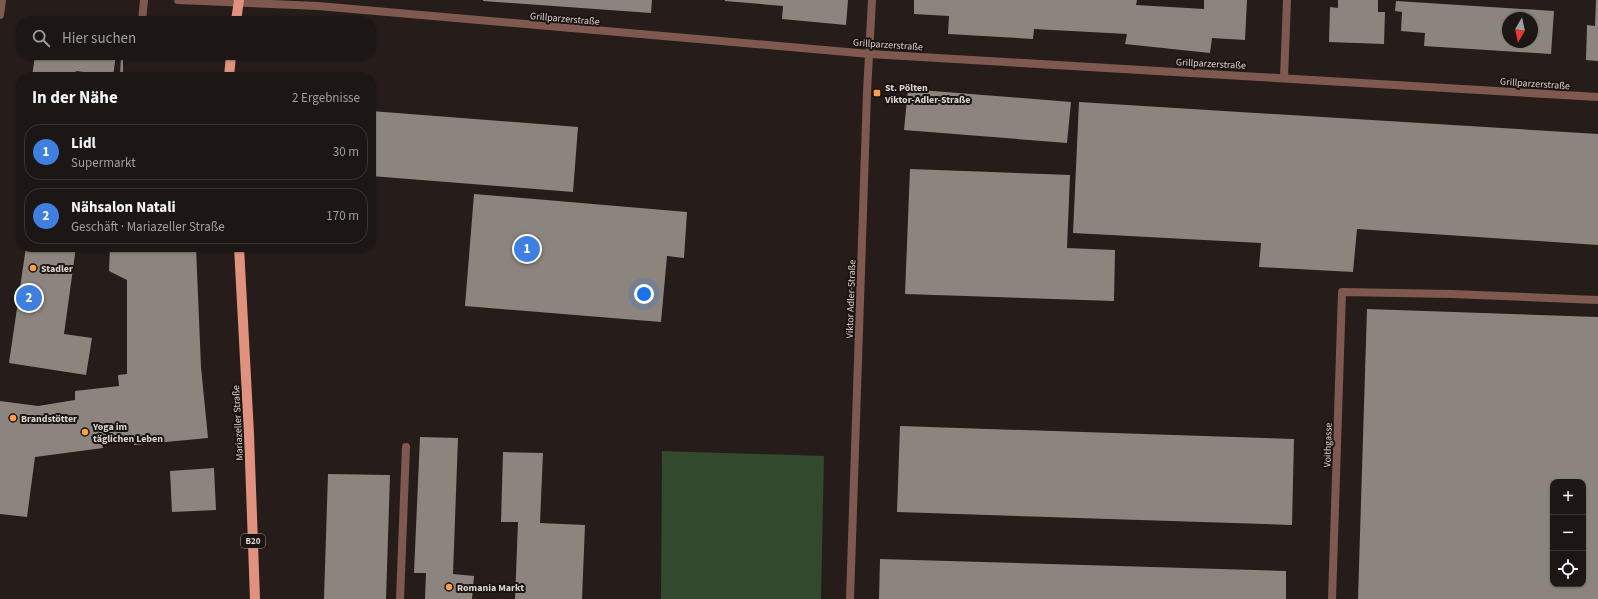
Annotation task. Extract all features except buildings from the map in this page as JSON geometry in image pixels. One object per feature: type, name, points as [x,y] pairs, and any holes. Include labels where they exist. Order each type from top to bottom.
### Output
[{"type":"main road","points":[[237,16],[239,2]]},
{"type":"main road","points":[[229,72],[231,60]]},
{"type":"main road","name":"Mariazeller Straße","points":[[239,252],[249,434],[255,599]]},
{"type":"street","points":[[0,15],[2,0]]},
{"type":"street","points":[[142,16],[144,0]]},
{"type":"street","name":"Grillparzerstraße","points":[[178,0],[318,6],[870,54],[1598,98]]},
{"type":"street","name":"Viktor Adler-Straße","points":[[850,599],[872,0]]},
{"type":"street","points":[[1284,78],[1287,0]]},
{"type":"street","name":"Voithgasse","points":[[1332,599],[1342,292],[1452,294],[1598,300]]},
{"type":"street","points":[[400,599],[406,447]]},
{"type":"green space","points":[[662,451],[824,456],[821,599],[661,599]]},
{"type":"place","name":"St. Pölten Viktor-Adler-Straße","points":[[877,93]]},
{"type":"place","name":"Lidl","points":[[527,249]]},
{"type":"place","name":"Stadler","points":[[33,268]]},
{"type":"place","name":"Nähsalon Natali","points":[[29,298]]},
{"type":"place","name":"Brandstötter","points":[[13,418]]},
{"type":"place","name":"Yoga im täglichen Leben","points":[[85,432]]},
{"type":"place","name":"Romania Markt","points":[[449,587]]}]
